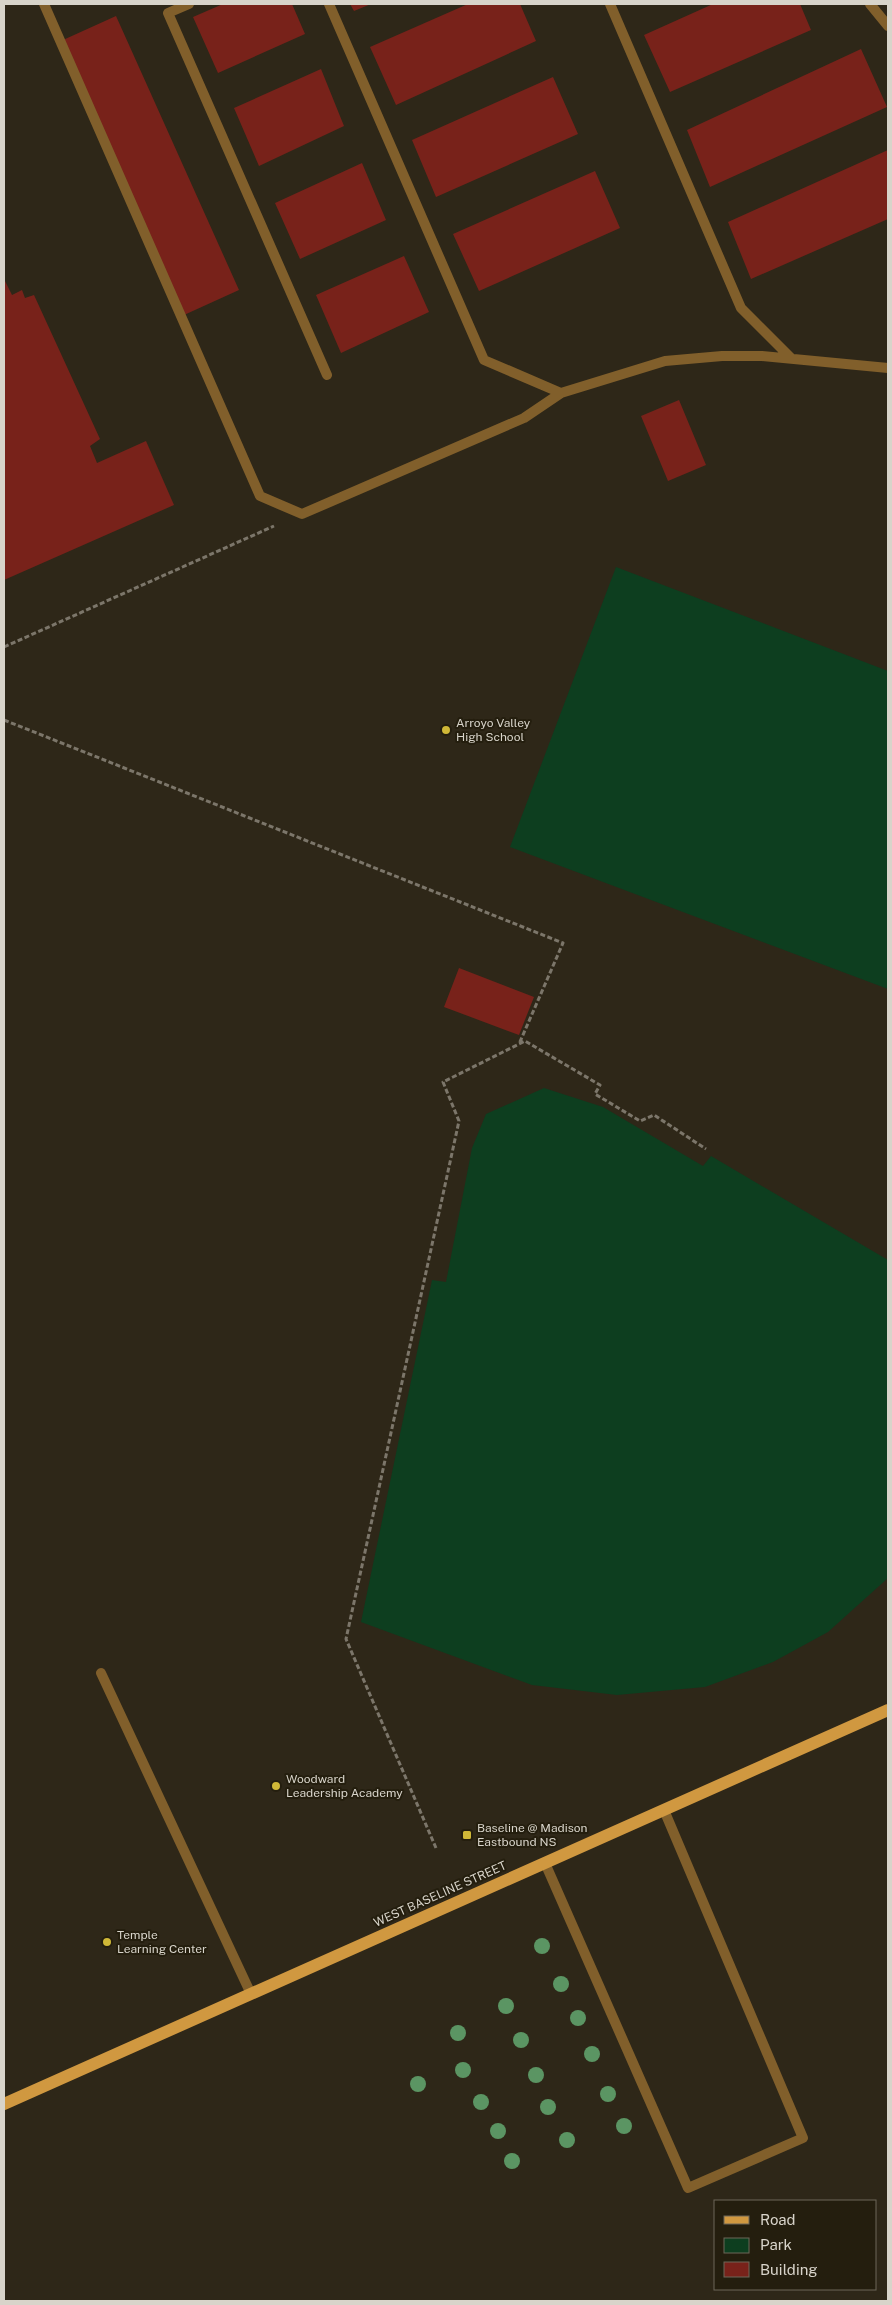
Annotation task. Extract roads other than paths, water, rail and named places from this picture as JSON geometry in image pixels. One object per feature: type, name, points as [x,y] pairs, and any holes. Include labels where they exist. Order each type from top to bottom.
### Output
[{"type":"main road","name":"WEST BASELINE STREET","points":[[4,2104],[888,1710]]},
{"type":"lane","points":[[44,4],[260,496],[302,514],[524,418],[561,392],[665,361],[722,356],[762,356],[888,368]]},
{"type":"lane","points":[[188,4],[168,13],[328,375]]},
{"type":"lane","points":[[329,4],[484,360],[561,392]]},
{"type":"lane","points":[[610,4],[741,308],[792,359]]},
{"type":"lane","points":[[870,4],[888,26]]},
{"type":"lane","points":[[101,1673],[251,1994]]},
{"type":"lane","points":[[545,1863],[688,2188],[802,2138],[664,1810]]},
{"type":"place","name":"Arroyo Valley High School","points":[[446,730]]},
{"type":"place","name":"Woodward Leadership Academy","points":[[276,1786]]},
{"type":"place","name":"Baseline @ Madison Eastbound NS","points":[[467,1835]]},
{"type":"place","name":"Temple Learning Center","points":[[107,1942]]}]
